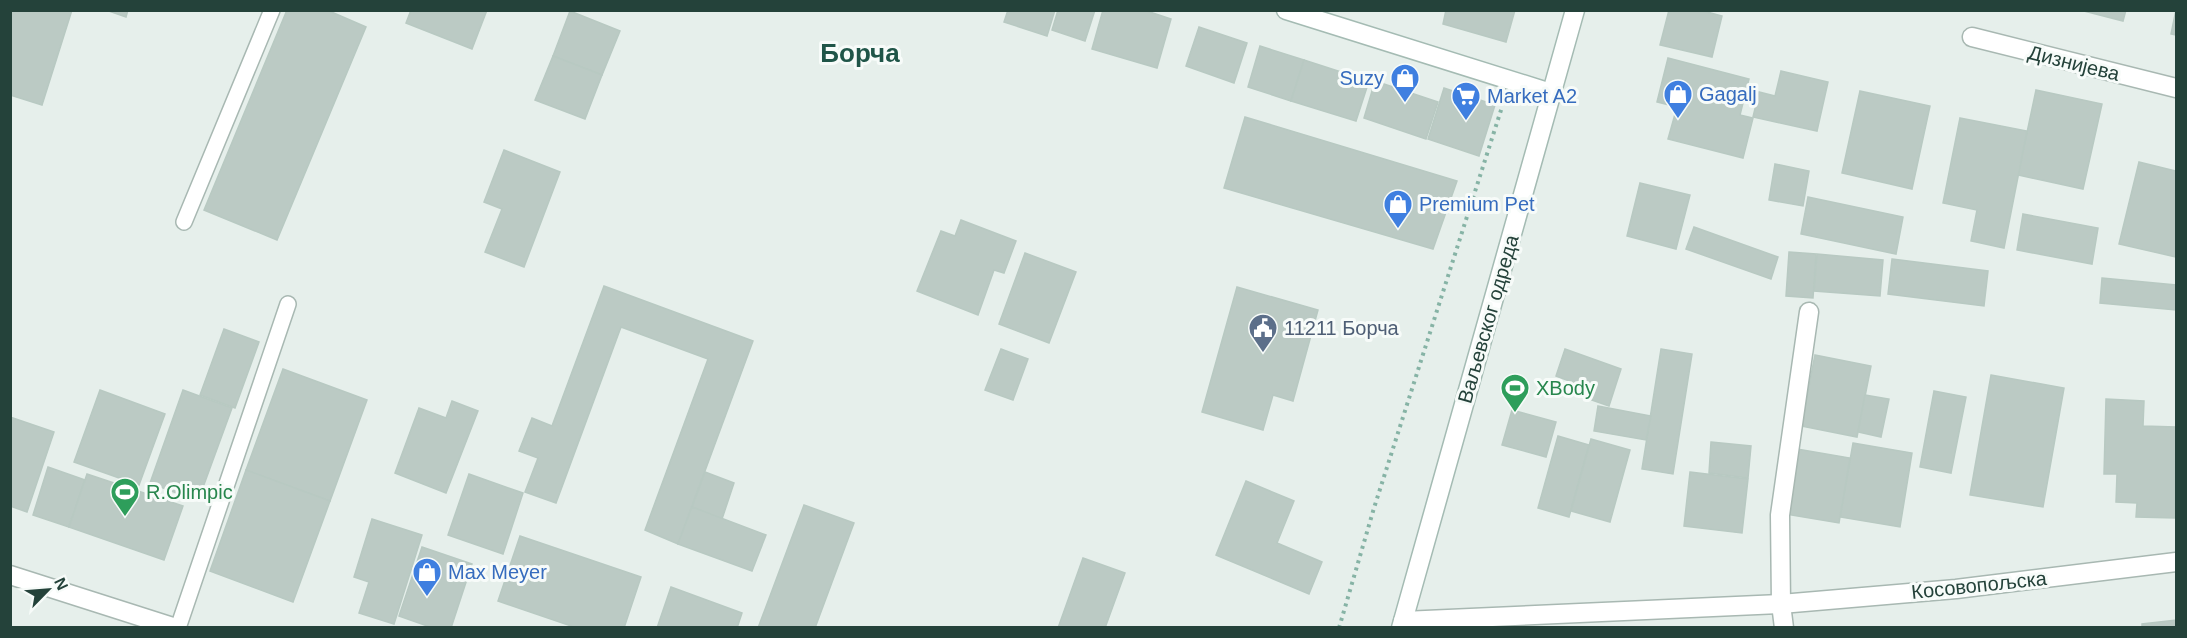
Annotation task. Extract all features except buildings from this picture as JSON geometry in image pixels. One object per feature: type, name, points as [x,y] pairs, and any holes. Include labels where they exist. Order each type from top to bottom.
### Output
[{"type":"street","points":[[1286,10],[1551,93]]},
{"type":"street","name":"Ваљевског одреда","points":[[1402,624],[1575,10]]},
{"type":"street","name":"Дизнијева","points":[[1972,37],[2176,88]]},
{"type":"street","points":[[1784,627],[1781,603],[1780,515],[1809,312]]},
{"type":"street","name":"Косовопољска","points":[[1402,624],[1781,603],[1956,589],[2176,562]]},
{"type":"street","points":[[10,575],[177,627]]},
{"type":"lane","points":[[184,222],[272,10]]},
{"type":"lane","points":[[177,627],[288,304]]},
{"type":"path","points":[[1339,627],[1374,508],[1510,81]]},
{"type":"place","name":"Suzy","points":[[1405,104]]},
{"type":"place","name":"Gagalj","points":[[1678,120]]},
{"type":"place","name":"Market A2","points":[[1466,122]]},
{"type":"place","name":"Premium Pet","points":[[1398,230]]},
{"type":"place","name":"11211 Борча","points":[[1263,354]]},
{"type":"place","name":"XBody","points":[[1515,414]]},
{"type":"place","name":"R.Olimpic","points":[[125,518]]},
{"type":"place","name":"Max Meyer","points":[[427,598]]},
{"type":"district","name":"Борча","points":[[860,53]]}]
